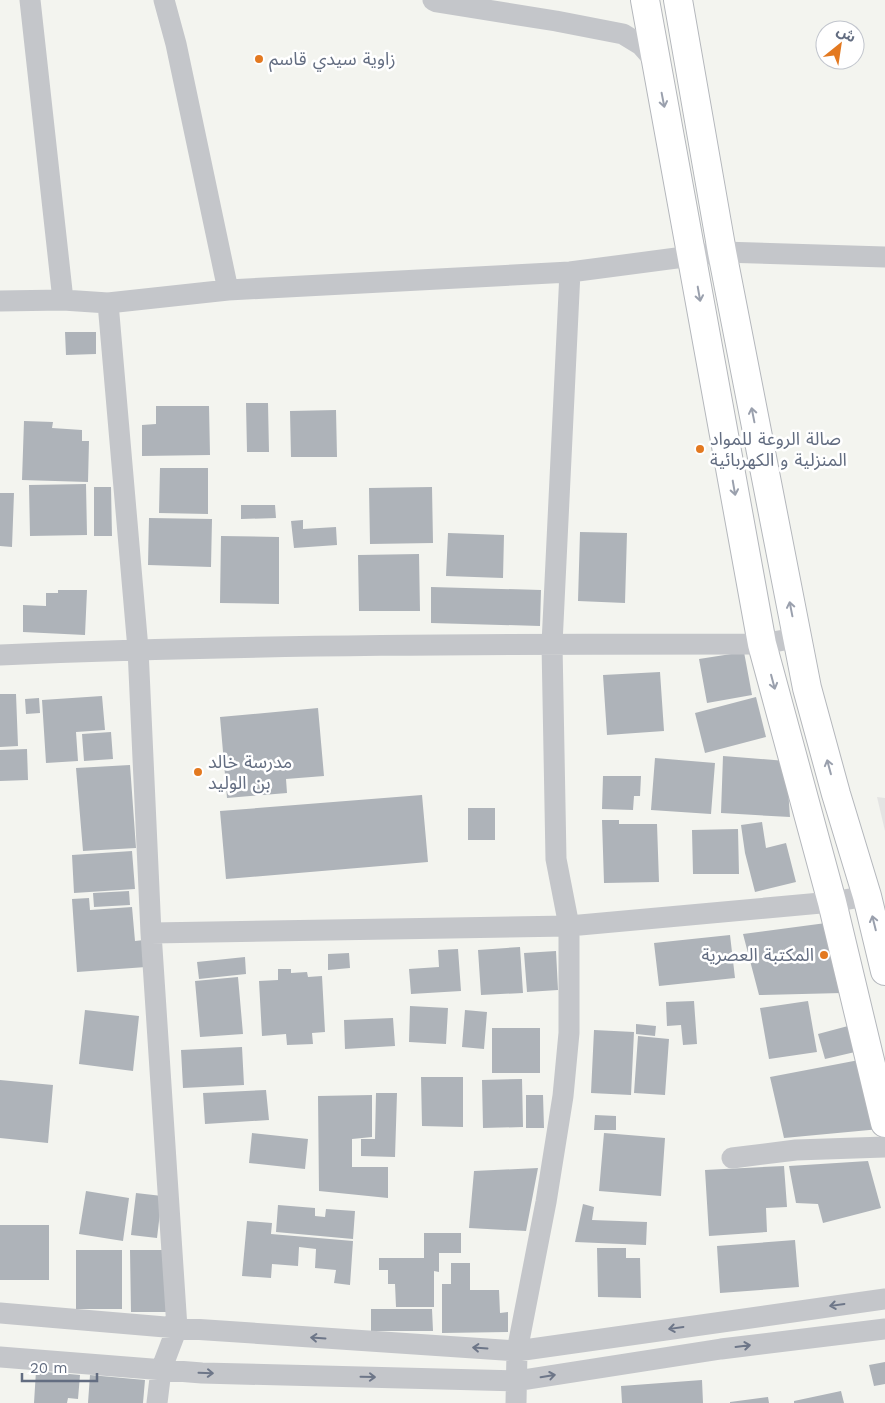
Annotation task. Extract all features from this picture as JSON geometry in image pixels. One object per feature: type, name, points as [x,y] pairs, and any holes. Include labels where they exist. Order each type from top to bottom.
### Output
[{"type":"main road","points":[[645,0],[762,644],[832,902],[885,1123]]},
{"type":"main road","points":[[678,0],[722,252],[796,638],[810,697],[867,896],[885,971]]},
{"type":"street","points":[[30,0],[63,300]]},
{"type":"street","points":[[164,0],[176,44],[228,290]]},
{"type":"street","points":[[433,0],[623,34],[641,46],[656,62]]},
{"type":"street","points":[[0,301],[63,300],[108,303],[228,290],[570,272],[722,252],[885,256]]},
{"type":"street","points":[[516,1403],[517,1351],[546,1202],[563,1096],[569,1033],[569,926],[556,860],[552,644],[570,272]]},
{"type":"street","points":[[108,303],[138,649],[151,933],[177,1328],[161,1370],[157,1403]]},
{"type":"street","points":[[0,656],[138,649],[552,644],[762,644],[796,638]]},
{"type":"street","points":[[151,933],[569,926],[832,902],[867,896]]},
{"type":"street","points":[[732,1158],[796,1150],[885,1147]]},
{"type":"street","points":[[0,1313],[177,1328],[517,1351],[885,1299]]},
{"type":"street","points":[[0,1357],[202,1373],[516,1381],[721,1349],[885,1329]]},
{"type":"shaded area","points":[[877,797],[885,798],[885,831]]},
{"type":"building","points":[[65,332],[96,332],[96,354],[66,355]]},
{"type":"building","points":[[246,403],[268,403],[269,452],[247,452]]},
{"type":"building","points":[[156,406],[209,406],[210,455],[142,456],[142,425],[156,424]]},
{"type":"building","points":[[336,410],[337,457],[291,457],[290,411]]},
{"type":"building","points":[[24,421],[53,422],[52,428],[82,430],[82,441],[89,441],[88,482],[22,480]]},
{"type":"building","points":[[160,468],[208,468],[208,514],[159,513]]},
{"type":"building","points":[[86,484],[87,535],[30,536],[29,485]]},
{"type":"building","points":[[94,487],[111,487],[112,536],[94,536]]},
{"type":"building","points":[[432,487],[433,543],[370,544],[369,488]]},
{"type":"building","points":[[0,493],[14,493],[12,547],[0,546]]},
{"type":"building","points":[[241,505],[275,505],[276,518],[241,519]]},
{"type":"building","points":[[149,518],[212,519],[211,567],[148,565]]},
{"type":"building","points":[[303,520],[303,529],[336,527],[337,545],[294,548],[291,521]]},
{"type":"building","points":[[580,532],[627,533],[625,603],[578,601]]},
{"type":"building","points":[[448,533],[504,535],[503,578],[446,576]]},
{"type":"building","points":[[221,536],[279,537],[279,604],[220,603]]},
{"type":"building","points":[[419,554],[420,611],[359,611],[358,555]]},
{"type":"building","points":[[431,587],[541,590],[540,626],[431,623]]},
{"type":"building","points":[[58,590],[87,590],[85,635],[23,632],[23,605],[46,606],[46,593],[58,593]]},
{"type":"building","points":[[744,652],[752,695],[707,703],[699,659]]},
{"type":"building","points":[[660,672],[664,731],[607,735],[603,675]]},
{"type":"building","points":[[0,694],[16,694],[18,746],[0,747]]},
{"type":"building","points":[[102,696],[105,730],[76,732],[78,761],[46,763],[42,700]]},
{"type":"building","points":[[756,697],[766,737],[705,753],[695,713]]},
{"type":"building","points":[[39,698],[40,713],[26,714],[25,699]]},
{"type":"building","points":[[318,708],[324,776],[286,779],[287,793],[227,798],[220,717]]},
{"type":"building","points":[[111,732],[113,759],[84,761],[82,734]]},
{"type":"building","points":[[27,749],[28,780],[0,781],[0,750]]},
{"type":"building","points":[[723,756],[786,761],[790,817],[721,813]]},
{"type":"building","points":[[655,758],[715,763],[711,814],[651,810]]},
{"type":"building","points":[[130,765],[136,848],[83,851],[76,768]]},
{"type":"building","points":[[603,776],[641,776],[640,796],[634,796],[633,810],[602,809]]},
{"type":"building","points":[[422,795],[428,862],[226,879],[220,811]]},
{"type":"building","points":[[468,808],[495,808],[495,840],[468,840]]},
{"type":"building","points":[[602,820],[619,820],[619,824],[657,824],[659,882],[604,883]]},
{"type":"building","points":[[762,822],[766,848],[786,843],[796,882],[755,892],[745,853],[741,825]]},
{"type":"building","points":[[738,829],[739,874],[693,874],[692,830]]},
{"type":"building","points":[[132,851],[135,889],[74,893],[72,855]]},
{"type":"building","points":[[129,891],[130,905],[94,907],[93,893]]},
{"type":"building","points":[[89,898],[90,910],[132,907],[135,941],[144,940],[146,967],[77,972],[72,899]]},
{"type":"building","points":[[826,923],[842,993],[759,995],[743,934]]},
{"type":"building","points":[[730,935],[735,978],[659,986],[654,943]]},
{"type":"building","points":[[520,947],[523,993],[481,995],[478,950]]},
{"type":"building","points":[[458,949],[461,991],[411,994],[409,969],[439,967],[438,950]]},
{"type":"building","points":[[556,951],[558,990],[527,992],[524,953]]},
{"type":"building","points":[[349,953],[350,968],[328,970],[328,954]]},
{"type":"building","points":[[245,957],[246,974],[199,979],[197,962]]},
{"type":"building","points":[[278,969],[291,969],[291,973],[307,972],[308,977],[322,976],[325,1032],[312,1033],[313,1044],[287,1045],[286,1034],[262,1036],[259,981],[278,980]]},
{"type":"building","points":[[238,977],[243,1034],[200,1037],[195,981]]},
{"type":"building","points":[[694,1001],[697,1044],[683,1045],[681,1025],[667,1026],[666,1002]]},
{"type":"building","points":[[808,1001],[817,1052],[769,1059],[760,1008]]},
{"type":"building","points":[[410,1006],[448,1008],[446,1044],[409,1042]]},
{"type":"building","points":[[85,1010],[139,1016],[133,1071],[79,1064]]},
{"type":"building","points":[[465,1010],[487,1012],[484,1049],[462,1047]]},
{"type":"building","points":[[393,1018],[395,1046],[345,1049],[344,1020]]},
{"type":"building","points":[[636,1024],[656,1026],[655,1036],[636,1034]]},
{"type":"building","points":[[848,1026],[855,1052],[825,1059],[818,1034]]},
{"type":"building","points":[[492,1028],[540,1028],[540,1073],[492,1073]]},
{"type":"building","points":[[594,1030],[634,1032],[631,1095],[591,1093]]},
{"type":"building","points":[[638,1036],[669,1039],[665,1095],[634,1093]]},
{"type":"building","points":[[242,1047],[244,1085],[183,1088],[181,1050]]},
{"type":"building","points":[[859,1060],[880,1129],[784,1138],[770,1077]]},
{"type":"building","points":[[421,1077],[463,1077],[463,1127],[422,1126]]},
{"type":"building","points":[[522,1079],[523,1127],[483,1128],[482,1080]]},
{"type":"building","points":[[0,1080],[53,1085],[48,1143],[0,1138]]},
{"type":"building","points":[[266,1090],[269,1120],[205,1124],[203,1093]]},
{"type":"building","points":[[376,1093],[397,1093],[395,1157],[361,1156],[361,1139],[375,1139]]},
{"type":"building","points":[[372,1095],[372,1137],[352,1139],[352,1167],[388,1167],[388,1198],[319,1191],[318,1096]]},
{"type":"building","points":[[526,1095],[543,1095],[544,1128],[526,1128]]},
{"type":"building","points":[[595,1115],[616,1116],[616,1130],[594,1130]]},
{"type":"building","points":[[252,1133],[308,1139],[305,1169],[249,1163]]},
{"type":"building","points":[[604,1133],[665,1138],[661,1196],[599,1191]]},
{"type":"building","points":[[868,1161],[881,1208],[823,1223],[818,1204],[796,1203],[789,1166]]},
{"type":"building","points":[[784,1166],[787,1207],[766,1208],[767,1232],[709,1236],[705,1170]]},
{"type":"building","points":[[538,1168],[526,1231],[469,1228],[474,1171]]},
{"type":"building","points":[[86,1191],[129,1198],[123,1241],[79,1234]]},
{"type":"building","points":[[136,1193],[162,1196],[157,1238],[131,1235]]},
{"type":"building","points":[[583,1204],[594,1207],[592,1220],[647,1222],[646,1245],[575,1242]]},
{"type":"building","points":[[278,1205],[315,1208],[315,1216],[325,1217],[326,1209],[355,1211],[353,1239],[276,1232]]},
{"type":"building","points":[[247,1221],[272,1223],[271,1234],[353,1241],[350,1285],[334,1283],[336,1270],[315,1268],[316,1249],[299,1247],[298,1266],[272,1264],[271,1278],[242,1276]]},
{"type":"building","points":[[0,1225],[49,1225],[49,1280],[0,1280]]},
{"type":"building","points":[[424,1233],[461,1233],[461,1253],[439,1253],[439,1272],[434,1271],[434,1307],[396,1307],[395,1284],[388,1284],[388,1270],[379,1270],[379,1258],[424,1258]]},
{"type":"building","points":[[795,1240],[799,1287],[720,1293],[717,1246]]},
{"type":"building","points":[[597,1248],[626,1248],[626,1258],[640,1258],[641,1298],[598,1297]]},
{"type":"building","points":[[76,1250],[122,1250],[122,1309],[76,1309]]},
{"type":"building","points":[[130,1250],[164,1250],[170,1312],[131,1312]]},
{"type":"building","points":[[451,1263],[470,1263],[470,1290],[499,1290],[500,1313],[508,1312],[508,1332],[442,1333],[442,1284],[451,1284]]},
{"type":"building","points":[[371,1309],[432,1309],[433,1331],[371,1331]]},
{"type":"building","points":[[885,1362],[885,1384],[874,1386],[869,1365]]},
{"type":"building","points":[[36,1371],[80,1375],[78,1399],[68,1398],[67,1403],[34,1403]]},
{"type":"building","points":[[90,1375],[145,1380],[143,1403],[88,1403]]},
{"type":"building","points":[[702,1380],[703,1403],[622,1403],[621,1386]]},
{"type":"building","points":[[841,1391],[844,1403],[794,1403],[794,1401]]},
{"type":"building","points":[[768,1397],[769,1403],[730,1403],[730,1402]]},
{"type":"place","name":"زاوية سيدي قاسم","points":[[259,59]]},
{"type":"place","name":"صالة الروعة للمواد المنزلية و الكهربائية","points":[[700,449]]},
{"type":"place","name":"مدرسة خالد بن الوليد","points":[[198,772]]},
{"type":"place","name":"المكتبة العصرية","points":[[824,955]]}]
